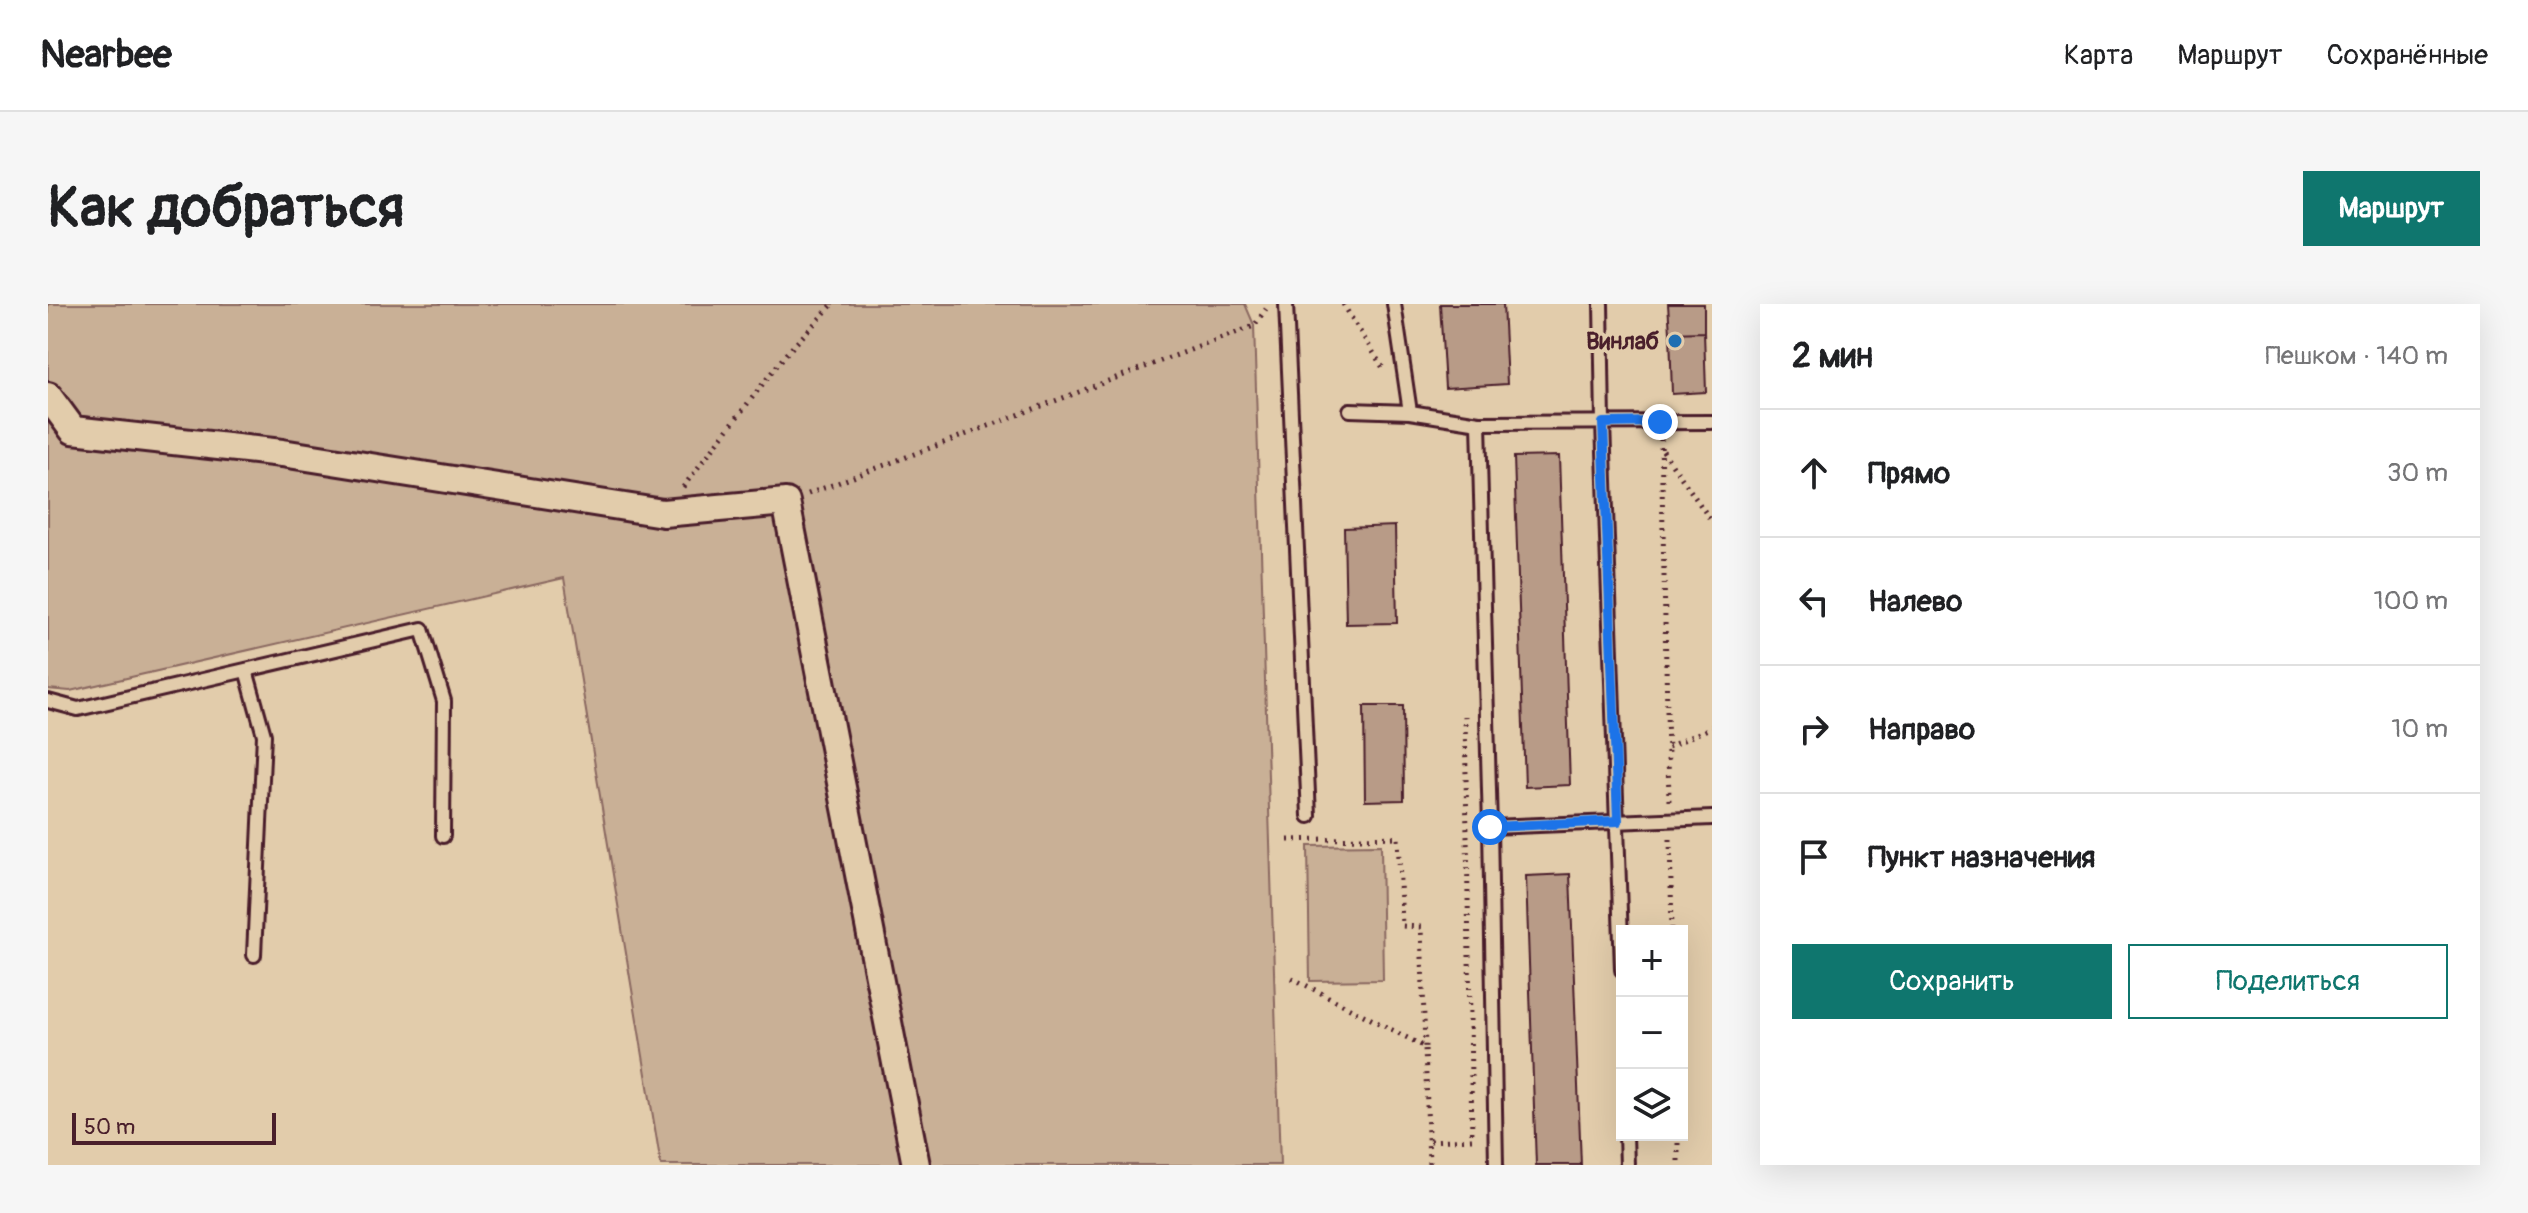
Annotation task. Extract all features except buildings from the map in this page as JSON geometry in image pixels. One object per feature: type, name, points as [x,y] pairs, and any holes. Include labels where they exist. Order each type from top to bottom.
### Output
[{"type":"street","points":[[48,396],[73,430],[282,453],[663,513],[786,502],[916,1165]]},
{"type":"lane","points":[[1286,304],[1309,816]]},
{"type":"lane","points":[[1394,304],[1410,412]]},
{"type":"lane","points":[[1601,304],[1621,925]]},
{"type":"lane","points":[[1350,410],[1410,412],[1479,423],[1712,422]]},
{"type":"lane","points":[[1479,423],[1496,1165]]},
{"type":"lane","points":[[48,701],[78,709],[422,629],[444,701],[443,836]]},
{"type":"lane","points":[[246,670],[264,735],[254,955]]},
{"type":"lane","points":[[1490,827],[1712,818]]},
{"type":"lane","points":[[1626,1141],[1627,1165]]},
{"type":"path","points":[[663,513],[786,354],[833,304]]},
{"type":"path","points":[[786,502],[1254,326],[1269,304]]},
{"type":"path","points":[[1343,304],[1385,371]]},
{"type":"path","points":[[1660,422],[1672,925]]},
{"type":"path","points":[[1662,450],[1712,522]]},
{"type":"path","points":[[1430,1141],[1472,1139],[1465,709]]},
{"type":"path","points":[[1668,747],[1712,727]]},
{"type":"path","points":[[1288,840],[1398,837],[1402,926],[1421,927],[1429,1165]]},
{"type":"path","points":[[1292,978],[1425,1047]]},
{"type":"path","points":[[1678,1141],[1678,1165]]},
{"type":"shaded area","points":[[48,304],[1245,304],[1254,325],[1280,1165],[661,1165],[564,578],[70,691],[48,689]]},
{"type":"shaded area","points":[[1381,845],[1383,980],[1310,981],[1308,846]]},
{"type":"place","name":"Винлаб","points":[[1675,341]]},
{"type":"route","points":[[1490,827],[1618,821],[1603,423],[1660,422]]}]
